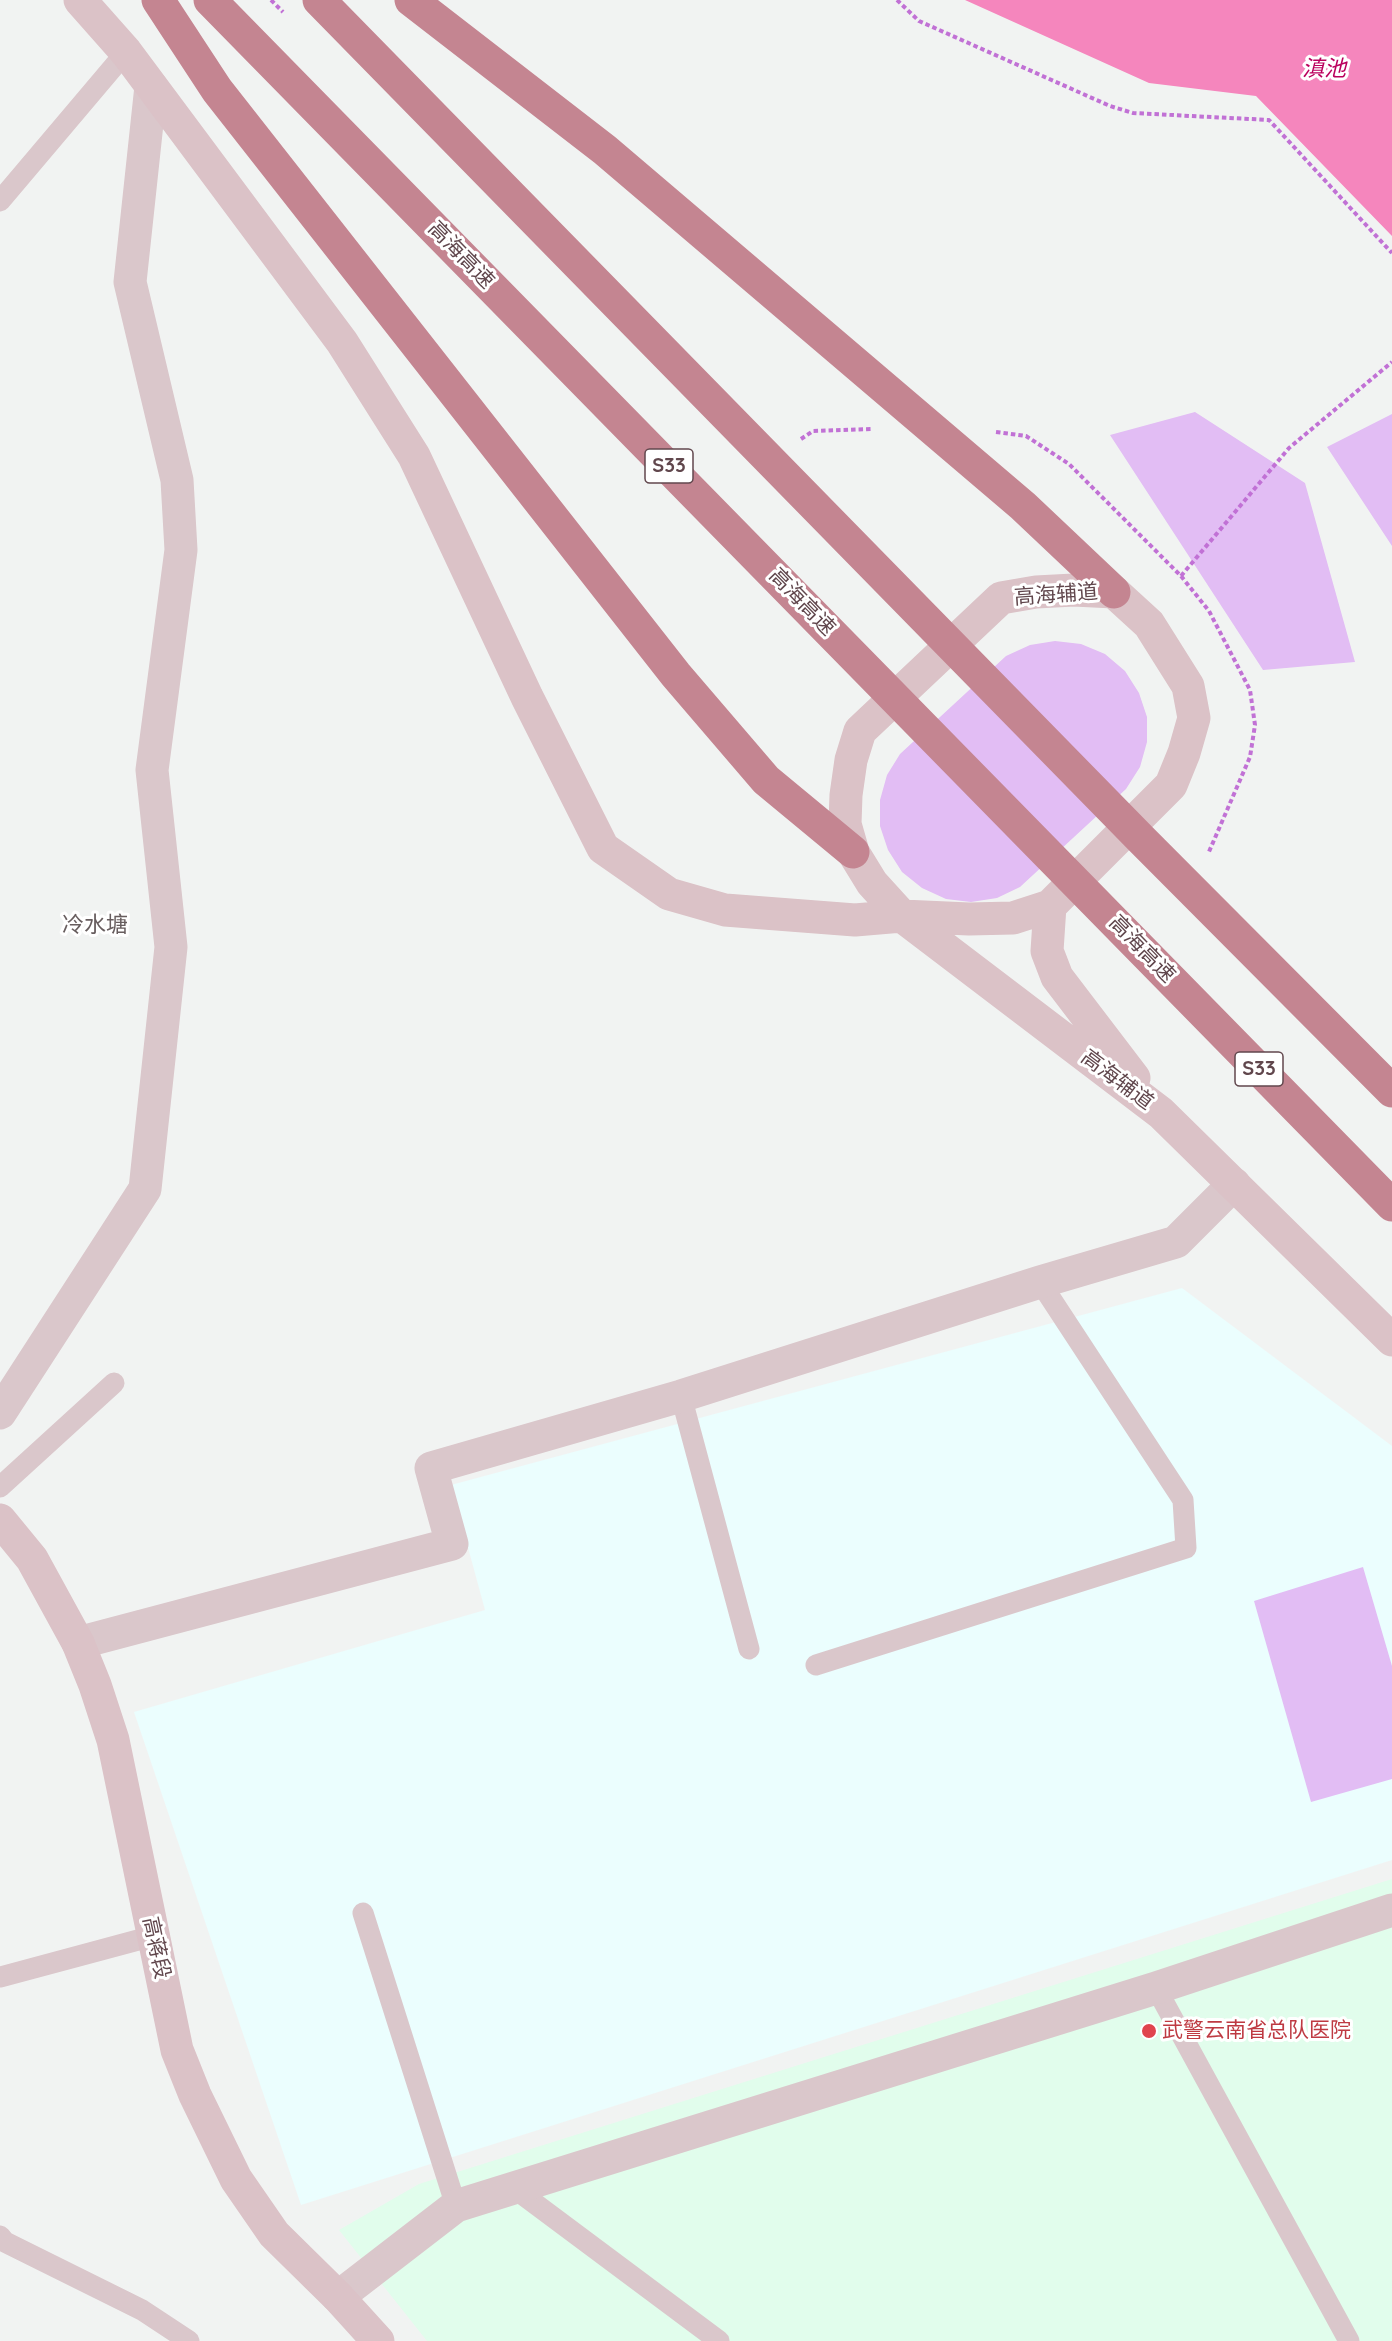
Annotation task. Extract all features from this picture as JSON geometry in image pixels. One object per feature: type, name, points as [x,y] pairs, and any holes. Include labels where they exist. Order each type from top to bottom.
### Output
[{"type":"highway","points":[[158,0],[217,90],[691,693],[766,780],[853,852]]},
{"type":"highway","name":"高海高速","points":[[210,0],[1392,1204]]},
{"type":"highway","points":[[319,0],[1141,839],[1392,1091]]},
{"type":"highway","points":[[411,0],[605,150],[1023,506],[1114,592]]},
{"type":"main road","points":[[80,0],[126,52],[342,342],[414,456],[527,697],[603,848],[669,894],[725,910],[855,920],[902,916]]},
{"type":"main road","name":"高海辅道","points":[[902,916],[969,920],[1013,918],[1050,906],[1171,785],[1184,753],[1194,718],[1188,686],[1172,656],[1149,624],[1114,592],[1074,590],[1036,592],[1001,598],[860,731],[851,760],[846,795],[845,824],[853,852],[872,883],[902,916],[1161,1113],[1392,1340]]},
{"type":"main road","name":"高海辅道","points":[[1050,906],[1047,951],[1056,978],[1161,1113]]},
{"type":"main road","name":"高蒋段","points":[[0,1520],[32,1559],[78,1643],[95,1685],[113,1740],[177,2050],[195,2095],[236,2179],[274,2234],[338,2297],[378,2341]]},
{"type":"street","points":[[0,1413],[145,1189],[171,947],[152,770],[181,550],[177,480],[130,282],[152,86]]},
{"type":"street","points":[[78,1643],[452,1544],[431,1468],[681,1396],[1040,1282],[1176,1242],[1234,1184]]},
{"type":"street","points":[[338,2297],[456,2206],[1156,1988],[1392,1911]]},
{"type":"lane","points":[[0,201],[126,52]]},
{"type":"lane","points":[[816,1665],[1186,1548],[1183,1500],[1040,1282]]},
{"type":"lane","points":[[0,1487],[114,1383]]},
{"type":"lane","points":[[681,1396],[749,1649]]},
{"type":"lane","points":[[363,1912],[456,2206]]},
{"type":"lane","points":[[0,1977],[153,1936]]},
{"type":"lane","points":[[1156,1988],[1349,2341]]},
{"type":"lane","points":[[514,2188],[719,2341]]},
{"type":"lane","points":[[0,2236],[5,2242],[141,2310],[189,2341]]},
{"type":"path","points":[[897,0],[919,21],[1110,106],[1133,113],[1269,120],[1392,253]]},
{"type":"path","points":[[1181,576],[1289,448],[1392,362]]},
{"type":"shaded area","points":[[1195,412],[1305,483],[1355,662],[1263,670],[1110,435]]},
{"type":"shaded area","points":[[1392,414],[1392,546],[1327,447]]},
{"type":"shaded area","points":[[1055,641],[1081,644],[1105,654],[1125,671],[1139,693],[1147,717],[1147,742],[1140,767],[1126,789],[1020,887],[997,898],[971,902],[946,899],[922,888],[902,872],[888,850],[880,826],[880,800],[887,775],[900,754],[1006,656],[1030,645]]},
{"type":"shaded area","points":[[1182,1288],[1392,1446],[1392,1860],[301,2205],[134,1712],[485,1610],[451,1485]]},
{"type":"shaded area","points":[[1363,1567],[1392,1666],[1392,1779],[1311,1802],[1254,1601]]},
{"type":"shaded area","name":"武警云南省总队医院","points":[[1392,1879],[1392,2341],[427,2341],[339,2230],[419,2184]]},
{"type":"water","name":"滇池","points":[[965,0],[1392,0],[1392,236],[1256,96],[1149,83]]},
{"type":"place","name":"武警云南省总队医院","points":[[1149,2031]]},
{"type":"district","name":"冷水塘","points":[[95,925]]}]
